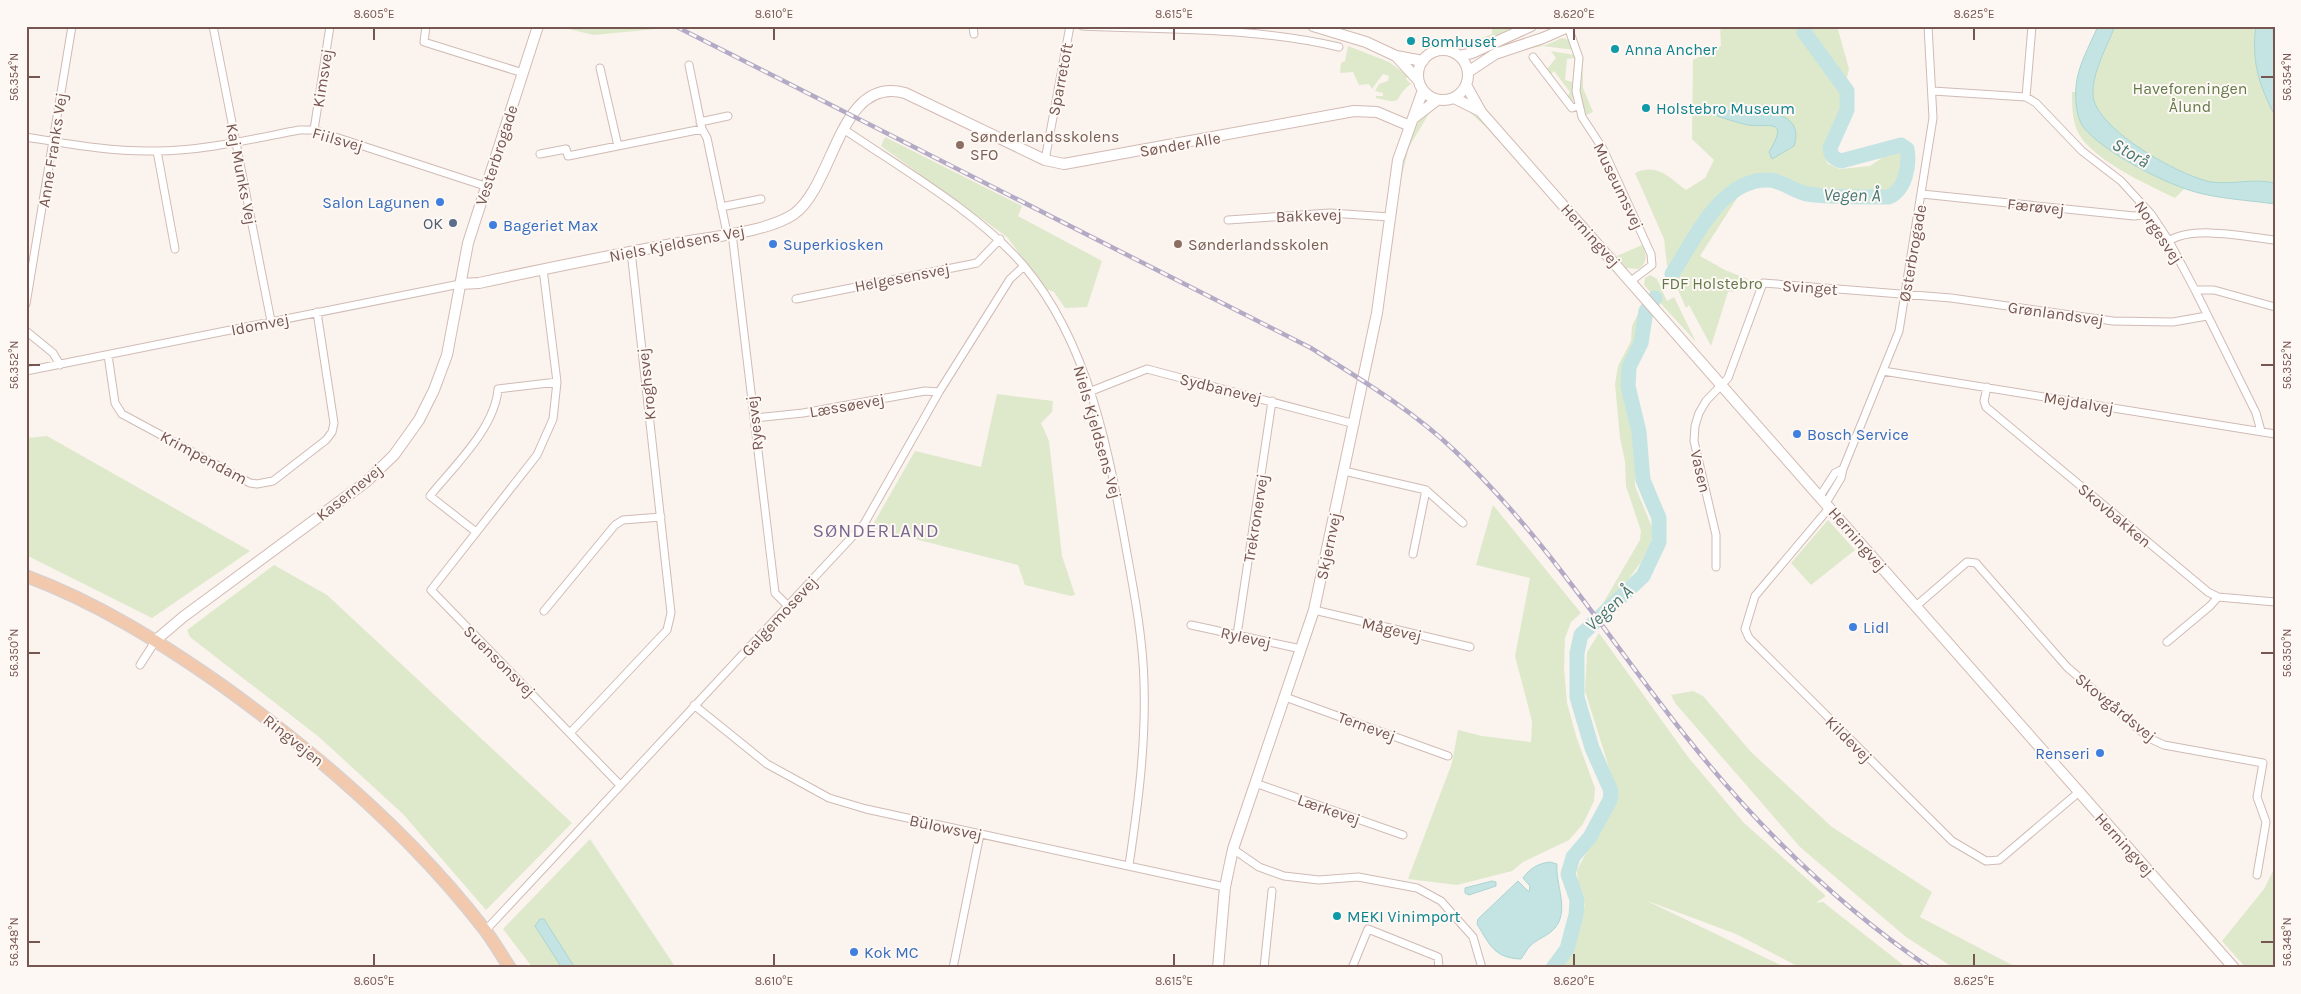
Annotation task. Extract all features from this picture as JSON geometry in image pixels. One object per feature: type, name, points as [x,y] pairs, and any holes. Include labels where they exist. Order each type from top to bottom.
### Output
[{"type":"main road","name":"Ringvejen","points":[[26,576],[80,600],[156,640],[262,713],[310,752],[395,830],[485,931],[510,968]]},
{"type":"street","name":"Anne Franks Vej","points":[[26,304],[72,26]]},
{"type":"street","name":"Kaj Munks Vej","points":[[213,26],[271,322]]},
{"type":"street","name":"Kimsvej","points":[[314,130],[330,26]]},
{"type":"street","points":[[426,26],[424,42],[523,73]]},
{"type":"street","name":"Vesterbrogade","points":[[460,284],[468,243],[485,186],[538,26]]},
{"type":"street","points":[[973,26],[974,34]]},
{"type":"street","name":"Sparretoft","points":[[1045,160],[1070,26]]},
{"type":"street","points":[[1082,26],[1266,34],[1301,38],[1339,47]]},
{"type":"street","points":[[1312,26],[1366,42],[1396,56],[1422,60],[1437,51],[1451,52],[1459,56],[1468,72],[1466,87],[1452,99],[1434,100],[1412,122]]},
{"type":"street","points":[[1459,56],[1472,53],[1531,26]]},
{"type":"street","points":[[1468,72],[1495,54],[1553,26]]},
{"type":"street","name":"Østerbrogade","points":[[1825,502],[1835,473],[1843,469],[1899,331],[1933,118],[1928,26]]},
{"type":"street","points":[[1933,91],[2026,97],[2032,26]]},
{"type":"street","points":[[1495,54],[1544,38],[1569,27]]},
{"type":"street","name":"Museumsvej","points":[[1569,27],[1579,58],[1576,91],[1578,106],[1586,125],[1603,149],[1651,254],[1652,265],[1631,281]]},
{"type":"street","points":[[1396,56],[1417,77],[1422,90],[1434,100]]},
{"type":"street","points":[[1533,57],[1572,108],[1578,106]]},
{"type":"street","points":[[1417,77],[1422,60]]},
{"type":"street","name":"Ryesvej","points":[[689,65],[701,125],[707,138],[721,207],[729,233],[775,593],[789,607]]},
{"type":"street","points":[[600,68],[618,146]]},
{"type":"street","name":"Herningvej","points":[[1466,87],[1481,112],[2234,968]]},
{"type":"street","name":"Sønder Alle","points":[[852,115],[867,97],[886,90],[895,90],[1045,160],[1064,164],[1080,163],[1361,110],[1377,112],[1412,122]]},
{"type":"street","name":"Skjernvej","points":[[1218,968],[1225,887],[1233,849],[1314,610],[1355,424],[1377,313],[1398,160],[1422,90]]},
{"type":"street","name":"Norgesvej","points":[[2026,97],[2036,103],[2082,152],[2121,181],[2151,214],[2169,241],[2195,290],[2256,413],[2261,431]]},
{"type":"street","name":"Herningvej","points":[[1452,99],[1481,112]]},
{"type":"street","name":"Niels Kjeldsens Vej","points":[[460,284],[479,283],[780,221],[793,214],[811,195],[852,115]]},
{"type":"street","points":[[540,154],[566,149],[568,156],[618,146],[701,125],[728,116]]},
{"type":"street","name":"Fiilsvej","points":[[26,137],[112,150],[157,152],[236,142],[299,130],[314,130],[485,186]]},
{"type":"street","name":"Niels Kjeldsens Vej","points":[[844,130],[974,219],[1000,239],[1024,266],[1061,323],[1090,392],[1112,472],[1136,604],[1144,682],[1142,775],[1129,866]]},
{"type":"street","points":[[157,152],[175,249]]},
{"type":"street","name":"Færøvej","points":[[1922,194],[2134,216],[2151,214]]},
{"type":"street","points":[[721,207],[761,199]]},
{"type":"street","name":"Bakkevej","points":[[1228,220],[1330,212],[1390,217]]},
{"type":"street","points":[[2169,241],[2175,237],[2203,234],[2275,240]]},
{"type":"street","name":"Helgesensvej","points":[[796,299],[977,262],[1000,239]]},
{"type":"street","name":"Kroghsvej","points":[[571,732],[667,630],[671,613],[631,251]]},
{"type":"street","name":"Galgemosevej","points":[[485,931],[694,705],[789,607],[864,524],[939,392],[1010,279],[1024,266]]},
{"type":"street","name":"Suensonsvej","points":[[543,269],[557,382],[557,402],[547,437],[537,455],[431,590],[571,732],[620,785]]},
{"type":"street","name":"Svinget","points":[[1722,384],[1728,378],[1732,369],[1763,283],[1905,294]]},
{"type":"street","name":"Idomvej","points":[[26,371],[460,284]]},
{"type":"street","name":"Kasernevej","points":[[156,640],[182,617],[366,482],[394,455],[419,420],[434,390],[447,355],[460,284]]},
{"type":"street","points":[[2195,290],[2214,290],[2275,307]]},
{"type":"street","name":"Grønlandsvej","points":[[1905,294],[1951,298],[2112,321],[2173,322],[2207,316]]},
{"type":"street","name":"Krimpendam","points":[[108,355],[115,403],[122,414],[250,483],[264,484],[273,481],[326,440],[332,432],[334,423],[317,312]]},
{"type":"street","points":[[26,331],[54,353],[60,365]]},
{"type":"street","name":"Sydbanevej","points":[[1090,392],[1147,369],[1355,424]]},
{"type":"street","name":"Mejdalvej","points":[[1882,371],[2275,434]]},
{"type":"street","points":[[476,532],[430,496],[485,427],[497,402],[498,389],[557,382]]},
{"type":"street","name":"Vasen","points":[[1716,567],[1716,535],[1694,441],[1694,426],[1706,401],[1722,384]]},
{"type":"street","name":"Skovbakken","points":[[1987,388],[1984,401],[1986,407],[2218,597]]},
{"type":"street","name":"Læssøevej","points":[[754,418],[803,413],[925,391],[939,392]]},
{"type":"street","name":"Trekronervej","points":[[1237,635],[1272,401]]},
{"type":"street","points":[[1344,471],[1426,490],[1463,523]]},
{"type":"street","points":[[1414,554],[1426,490]]},
{"type":"street","name":"Kildevej","points":[[1825,502],[1755,596],[1745,629],[1748,638],[1952,841],[1986,861],[1999,860],[2079,792]]},
{"type":"street","points":[[544,611],[615,525],[623,520],[661,517]]},
{"type":"street","name":"Skovgårdsvej","points":[[1916,606],[1967,562],[1976,563],[2067,667],[2149,738],[2164,745],[2263,763],[2257,797],[2266,822],[2257,875]]},
{"type":"street","points":[[2166,642],[2210,606],[2218,597],[2275,602]]},
{"type":"street","name":"Mågevej","points":[[1314,610],[1470,648]]},
{"type":"street","name":"Rylevej","points":[[1191,625],[1301,649]]},
{"type":"street","points":[[140,666],[156,640]]},
{"type":"street","name":"Ternevej","points":[[1284,697],[1448,756]]},
{"type":"street","name":"Bülowsvej","points":[[694,705],[767,764],[829,798],[866,809],[1225,887]]},
{"type":"street","name":"Lærkevej","points":[[1255,784],[1403,835]]},
{"type":"street","points":[[953,968],[980,834]]},
{"type":"street","points":[[1233,849],[1259,867],[1284,876],[1319,880],[1358,877],[1417,888],[1441,901],[1473,937],[1482,968]]},
{"type":"street","points":[[1264,968],[1272,890]]},
{"type":"street","points":[[1352,968],[1368,930],[1438,957],[1439,968]]},
{"type":"green space","points":[[556,26],[662,26],[666,28],[594,35]]},
{"type":"green space","points":[[1518,26],[1468,49],[1444,45],[1434,46],[1431,42],[1447,44],[1451,41],[1462,46],[1492,34],[1492,28]]},
{"type":"green space","name":"FDF Holstebro","points":[[1720,26],[1837,26],[1849,69],[1840,108],[1824,151],[1826,160],[1828,164],[1840,169],[1870,166],[1892,151],[1899,152],[1902,157],[1898,184],[1888,192],[1811,191],[1768,176],[1750,178],[1700,256],[1725,270],[1755,282],[1753,288],[1728,292],[1711,346],[1689,305],[1686,308],[1667,265],[1664,239],[1635,173],[1650,170],[1662,173],[1686,190],[1705,178],[1714,160],[1692,139],[1693,60],[1721,46]]},
{"type":"green space","name":"Haveforeningen Ålund","points":[[2115,26],[2258,26],[2265,94],[2275,116],[2275,183],[2259,181],[2219,183],[2197,178],[2180,171],[2141,149],[2108,122],[2097,108],[2093,95],[2093,86],[2097,69]]},
{"type":"green space","points":[[1562,38],[1570,40],[1574,50],[1543,46],[1519,50],[1532,46],[1546,45]]},
{"type":"green space","points":[[1348,46],[1389,62],[1408,76],[1406,79],[1411,84],[1396,101],[1376,98],[1376,96],[1383,96],[1383,93],[1375,91],[1379,84],[1388,81],[1389,76],[1383,74],[1372,89],[1369,84],[1359,85],[1353,72],[1340,73],[1341,63],[1345,61]]},
{"type":"green space","points":[[1551,51],[1575,55],[1575,58],[1567,59],[1565,80],[1572,82],[1573,104],[1567,98],[1570,92],[1554,71],[1550,75],[1546,70],[1556,58]]},
{"type":"green space","points":[[1583,68],[1583,88],[1593,112],[1586,115],[1580,93]]},
{"type":"green space","points":[[2072,92],[2076,92],[2079,118],[2084,127],[2114,152],[2153,175],[2185,188],[2175,198],[2120,170],[2093,151],[2083,140],[2075,125]]},
{"type":"green space","points":[[1466,109],[1481,119],[1620,276],[1487,128]]},
{"type":"green space","points":[[1431,110],[1409,147],[1398,191],[1401,169],[1411,136],[1416,126]]},
{"type":"green space","points":[[885,137],[1022,206],[1018,216],[1102,261],[1087,307],[1065,308],[1054,292],[1046,289],[1007,237],[881,146]]},
{"type":"green space","points":[[1607,244],[1617,256],[1642,245],[1646,255],[1644,264],[1638,269],[1626,268]]},
{"type":"green space","points":[[1650,275],[1657,279],[1667,301],[1674,297],[1696,342],[1644,285],[1645,278]]},
{"type":"green space","points":[[1642,306],[1635,345],[1623,367],[1622,388],[1636,436],[1635,486],[1653,530],[1651,542],[1641,562],[1628,580],[1599,610],[1640,540],[1641,531],[1626,486],[1625,461],[1620,438],[1615,384],[1618,366],[1631,341],[1632,326]]},
{"type":"green space","points":[[997,394],[1053,401],[1052,412],[1041,423],[1049,441],[1062,556],[1075,595],[1071,596],[1025,585],[1018,565],[871,528],[915,451],[981,467]]},
{"type":"green space","points":[[47,436],[250,551],[152,618],[26,555],[26,438]]},
{"type":"green space","points":[[1493,505],[1581,613],[1571,622],[1565,638],[1564,668],[1567,703],[1577,739],[1595,788],[1594,801],[1583,824],[1569,840],[1523,862],[1512,871],[1457,885],[1408,879],[1452,763],[1458,730],[1482,736],[1531,742],[1532,721],[1515,656],[1530,578],[1476,565]]},
{"type":"green space","points":[[1828,520],[1855,550],[1811,585],[1791,563]]},
{"type":"green space","points":[[274,565],[327,595],[572,823],[486,910],[403,814],[319,737],[190,637],[187,630]]},
{"type":"green space","points":[[1599,633],[1688,757],[1744,823],[1826,896],[1816,903],[1823,902],[1907,968],[1801,968],[1736,934],[1645,900],[1787,968],[1563,968],[1585,905],[1578,883],[1577,870],[1617,793],[1585,691],[1587,652]]},
{"type":"green space","points":[[1693,691],[1703,696],[1751,752],[1832,827],[1932,892],[1920,917],[2018,968],[1954,968],[1906,937],[1800,847],[1675,703],[1671,695]]},
{"type":"green space","points":[[590,839],[676,968],[533,968],[503,929]]},
{"type":"green space","points":[[2275,867],[2275,968],[2246,968],[2222,941],[2264,889]]},
{"type":"water","name":"Storå","points":[[2098,26],[2115,26],[2097,69],[2093,86],[2093,95],[2097,108],[2108,122],[2141,149],[2180,171],[2197,178],[2219,183],[2259,181],[2275,183],[2275,204],[2212,196],[2180,187],[2119,156],[2105,147],[2084,128],[2079,119],[2077,108],[2077,79],[2081,64]]},
{"type":"water","points":[[2256,26],[2273,26],[2275,116],[2258,72],[2255,50]]},
{"type":"water","points":[[1718,111],[1770,112],[1782,116],[1791,122],[1796,132],[1794,146],[1772,159],[1769,152],[1778,133],[1774,126],[1748,125],[1736,122],[1717,116]]},
{"type":"water","points":[[1550,862],[1557,864],[1562,905],[1559,921],[1552,931],[1530,946],[1521,959],[1499,953],[1490,944],[1477,924],[1478,919],[1518,881],[1529,892],[1530,886],[1523,878],[1535,867]]},
{"type":"water","points":[[1492,881],[1496,882],[1496,886],[1469,895],[1465,893],[1465,888]]},
{"type":"water","points":[[540,919],[544,919],[575,968],[562,968],[535,926]]},
{"type":"waterway","name":"Vegen Å","points":[[1672,274],[1711,213],[1737,189],[1752,182],[1769,180],[1784,184],[1803,193],[1818,195],[1889,197],[1903,183],[1907,170],[1908,156],[1907,149],[1901,145],[1841,161],[1832,155],[1830,148],[1847,110],[1847,91],[1804,32],[1804,26]]},
{"type":"waterway","name":"Vegen Å","points":[[1553,968],[1567,949],[1576,915],[1577,900],[1568,874],[1573,857],[1590,837],[1610,800],[1611,791],[1592,748],[1577,697],[1577,653],[1581,635],[1643,576],[1659,542],[1659,518],[1643,480],[1639,432],[1628,386],[1629,367],[1641,343],[1646,311],[1655,298]]},
{"type":"railway","points":[[675,26],[1311,348],[1367,383],[1421,422],[1455,451],[1519,519],[1578,593],[1692,744],[1745,806],[1802,865],[1864,919],[1930,968]]},
{"type":"place","name":"Bomhuset","points":[[1411,41]]},
{"type":"place","name":"Anna Ancher","points":[[1615,49]]},
{"type":"place","name":"Holstebro Museum","points":[[1646,108]]},
{"type":"place","name":"Sønderlandsskolens SFO","points":[[960,145]]},
{"type":"place","name":"Salon Lagunen","points":[[440,202]]},
{"type":"place","name":"OK","points":[[453,223]]},
{"type":"place","name":"Bageriet Max","points":[[493,225]]},
{"type":"place","name":"Superkiosken","points":[[773,244]]},
{"type":"place","name":"Sønderlandsskolen","points":[[1178,244]]},
{"type":"place","name":"Bosch Service","points":[[1797,434]]},
{"type":"place","name":"Lidl","points":[[1853,627]]},
{"type":"place","name":"Renseri","points":[[2100,753]]},
{"type":"place","name":"MEKI Vinimport","points":[[1337,916]]},
{"type":"place","name":"Kok MC","points":[[854,952]]},
{"type":"district","name":"SØNDERLAND","points":[[876,530]]}]
